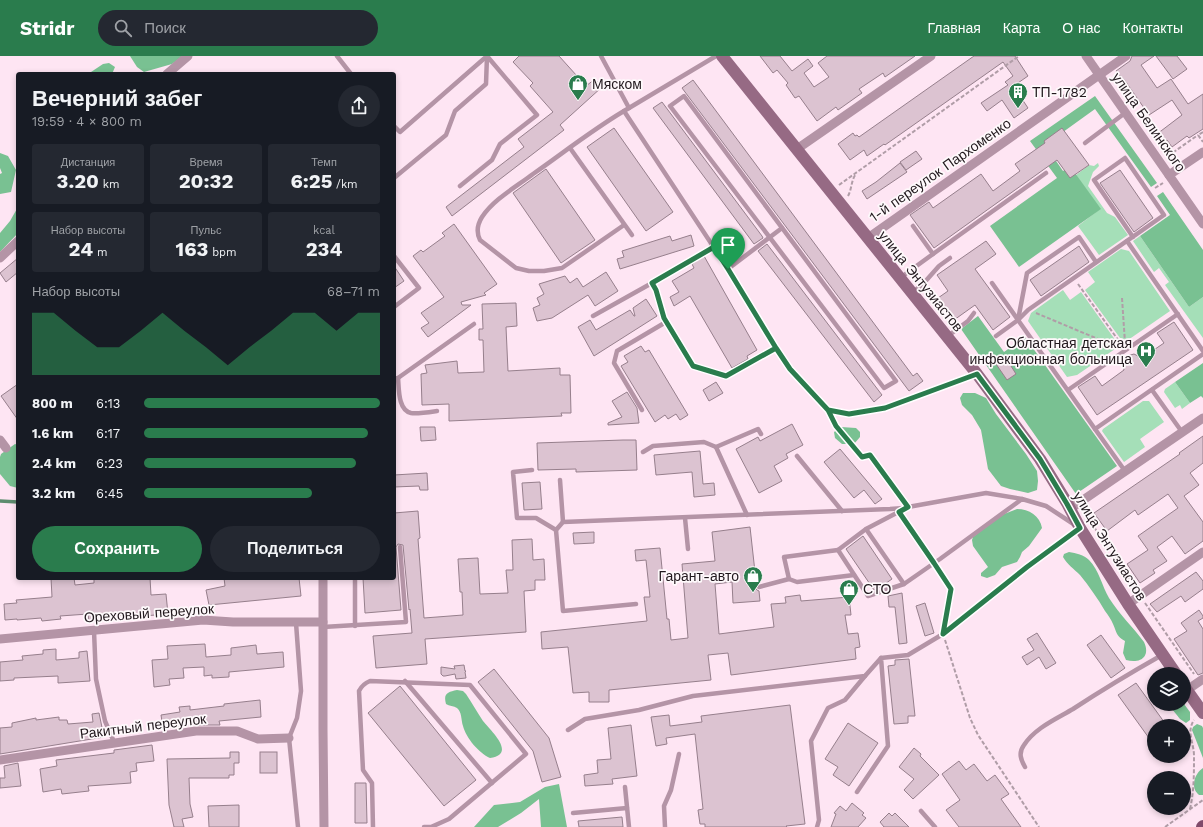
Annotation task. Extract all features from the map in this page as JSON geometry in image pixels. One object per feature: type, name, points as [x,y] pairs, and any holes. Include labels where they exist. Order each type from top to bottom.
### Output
[{"type":"street","points":[[168,72],[188,56]]},
{"type":"street","name":"улица Энтузиастов","points":[[722,56],[977,374],[1040,459],[1080,528],[1128,604],[1171,667]]},
{"type":"street","points":[[797,149],[931,56]]},
{"type":"street","name":"улица Белинского","points":[[1086,56],[1203,224]]},
{"type":"street","name":"1-й переулок Пархоменко","points":[[868,238],[1126,56]]},
{"type":"street","points":[[1169,176],[1203,152]]},
{"type":"street","points":[[0,258],[16,243]]},
{"type":"street","points":[[1070,509],[1203,418]]},
{"type":"street","points":[[0,440],[6,448]]},
{"type":"street","points":[[1128,604],[1203,552]]},
{"type":"street","points":[[323,580],[324,827]]},
{"type":"street","name":"Ореховый переулок","points":[[0,639],[203,620],[323,625]]},
{"type":"street","points":[[1191,685],[1203,679]]},
{"type":"street","points":[[1191,696],[1202,711]]},
{"type":"street","name":"Ракитный переулок","points":[[0,760],[196,731],[236,732],[258,738],[289,738]]},
{"type":"lane","points":[[337,56],[349,72]]},
{"type":"lane","points":[[396,128],[400,132],[487,56]]},
{"type":"lane","points":[[396,176],[446,135],[455,111],[486,84],[487,56]]},
{"type":"lane","points":[[460,186],[492,160],[500,144],[537,115],[487,56]]},
{"type":"lane","points":[[601,56],[629,108]]},
{"type":"lane","points":[[624,225],[562,268],[544,271],[529,271],[516,268],[480,240],[477,233],[478,225],[482,217],[495,201],[608,121],[716,56]]},
{"type":"lane","points":[[684,96],[782,228],[896,381],[884,388],[670,106],[684,96]]},
{"type":"lane","points":[[624,112],[714,247],[790,369],[828,410],[849,414],[885,408],[977,374]]},
{"type":"lane","points":[[1085,143],[1125,113]]},
{"type":"lane","points":[[570,148],[632,235]]},
{"type":"lane","points":[[996,336],[1018,320],[1028,310],[1096,262],[1133,237],[1164,215],[1125,158],[1094,180],[1133,237]]},
{"type":"lane","points":[[900,278],[1046,173]]},
{"type":"lane","points":[[913,226],[933,254]]},
{"type":"lane","points":[[728,269],[782,228]]},
{"type":"lane","points":[[1018,320],[1027,274],[1079,237],[1096,262]]},
{"type":"lane","points":[[1127,241],[1203,351]]},
{"type":"lane","points":[[593,316],[714,247]]},
{"type":"lane","points":[[912,293],[923,284],[939,266],[950,258]]},
{"type":"lane","points":[[396,259],[419,288],[396,305]]},
{"type":"lane","points":[[652,283],[656,290],[664,318],[693,366],[726,376],[776,348]]},
{"type":"lane","points":[[992,283],[1125,471]]},
{"type":"lane","points":[[947,337],[968,321],[974,313]]},
{"type":"lane","points":[[1068,390],[1178,314]]},
{"type":"lane","points":[[642,410],[614,363],[617,351],[666,322]]},
{"type":"lane","points":[[437,411],[410,413],[403,408],[396,379],[474,324]]},
{"type":"lane","points":[[1095,429],[1203,354]]},
{"type":"lane","points":[[1152,390],[1182,432]]},
{"type":"lane","points":[[716,447],[758,430],[761,434]]},
{"type":"lane","points":[[643,452],[653,446],[704,442],[716,447],[747,515]]},
{"type":"lane","points":[[870,455],[908,507]]},
{"type":"lane","points":[[797,456],[842,511]]},
{"type":"lane","points":[[532,470],[514,472],[517,518],[536,518],[556,530]]},
{"type":"lane","points":[[560,480],[563,522],[556,530],[563,611],[636,604]]},
{"type":"lane","points":[[563,522],[890,509],[986,493],[1022,498],[1046,506],[1080,528],[1027,567],[943,634],[908,655],[881,658],[845,700],[828,708],[811,741],[819,820],[817,827]]},
{"type":"lane","points":[[838,550],[868,596],[904,584],[934,563],[941,560],[1022,498]]},
{"type":"lane","points":[[789,579],[784,557],[838,550],[866,529],[908,507]]},
{"type":"lane","points":[[684,518],[688,549]]},
{"type":"lane","points":[[866,529],[904,584]]},
{"type":"lane","points":[[323,625],[355,626],[406,622],[400,547]]},
{"type":"lane","points":[[759,587],[789,579],[797,582],[854,575]]},
{"type":"lane","points":[[355,580],[355,626]]},
{"type":"lane","points":[[296,623],[300,691],[297,718],[289,738],[298,827]]},
{"type":"lane","points":[[94,631],[96,679],[105,721],[114,742]]},
{"type":"lane","points":[[1025,767],[1020,753],[1023,746],[1038,730],[1162,655]]},
{"type":"lane","points":[[857,792],[888,746],[881,658]]},
{"type":"lane","points":[[568,730],[585,719],[639,710],[693,696],[866,676]]},
{"type":"lane","points":[[373,827],[372,783],[363,770],[361,687],[370,681],[470,685],[526,754],[449,819],[431,827],[424,827]]},
{"type":"lane","points":[[405,682],[492,783]]},
{"type":"lane","points":[[665,827],[664,806],[671,790],[679,754]]},
{"type":"lane","points":[[625,787],[629,827]]},
{"type":"lane","points":[[573,813],[627,808]]},
{"type":"lane","points":[[921,811],[935,827]]},
{"type":"path","points":[[830,191],[1019,56]]},
{"type":"path","points":[[1160,162],[1203,132]]},
{"type":"path","points":[[1198,135],[1203,142]]},
{"type":"path","points":[[842,206],[850,192],[854,176],[858,171]]},
{"type":"path","points":[[1074,278],[1125,350]]},
{"type":"path","points":[[1122,298],[1125,350]]},
{"type":"path","points":[[1028,310],[1125,350]]},
{"type":"path","points":[[828,410],[836,426],[862,457],[870,455]]},
{"type":"path","points":[[899,512],[951,589],[943,634],[970,718],[978,735],[1039,827]]},
{"type":"path","points":[[1191,805],[1193,797],[1194,754],[1189,730],[1191,724],[1202,711]]},
{"type":"path","points":[[1191,808],[1203,800]]},
{"type":"path","points":[[1165,827],[1182,815]]},
{"type":"green space","points":[[130,56],[183,56],[172,64],[144,72],[137,67]]},
{"type":"green space","points":[[109,63],[115,67],[113,72],[91,72],[103,64]]},
{"type":"green space","points":[[1095,96],[1157,183],[1151,187],[1095,109],[1045,145],[1063,171],[1070,166],[1101,209],[1019,267],[990,226],[1057,178],[1030,141]]},
{"type":"green space","points":[[0,153],[8,156],[16,170],[11,192],[0,194],[0,174],[2,173],[0,168]]},
{"type":"green space","points":[[1098,163],[1099,166],[1093,172],[1088,186],[1107,213],[1115,217],[1128,235],[1099,255],[1078,226],[1100,209],[1076,175],[1089,165],[1094,166]]},
{"type":"green space","points":[[1163,192],[1203,250],[1203,297],[1189,307],[1140,236],[1170,215],[1157,196]]},
{"type":"green space","points":[[16,210],[16,235],[0,252],[0,233]]},
{"type":"green space","points":[[1140,236],[1189,307],[1203,297],[1203,338],[1165,285],[1169,282],[1159,268],[1154,272],[1133,241]]},
{"type":"green space","points":[[1121,249],[1129,251],[1170,311],[1128,340],[1120,338],[1085,290],[1095,282],[1088,272]]},
{"type":"green space","points":[[1063,290],[1070,300],[1081,292],[1116,341],[1115,349],[1077,375],[1067,377],[1028,321],[1031,313]]},
{"type":"green space","points":[[978,316],[1004,352],[1025,337],[1117,466],[1076,494],[961,329]]},
{"type":"green space","points":[[1203,363],[1203,398],[1201,396],[1190,403],[1175,382]]},
{"type":"green space","points":[[1175,382],[1190,403],[1182,409],[1180,405],[1175,408],[1164,392],[1165,389]]},
{"type":"green space","points":[[963,393],[975,393],[986,398],[1037,471],[1037,490],[1028,493],[1001,486],[988,469],[981,430],[972,415],[962,405],[960,398]]},
{"type":"green space","points":[[1143,401],[1149,401],[1164,422],[1140,439],[1145,447],[1124,462],[1102,431]]},
{"type":"green space","points":[[841,427],[856,428],[860,432],[860,437],[854,444],[842,444],[835,438],[834,432]]},
{"type":"green space","points":[[16,444],[16,488],[10,486],[0,474],[1,454]]},
{"type":"green space","points":[[1017,509],[1026,510],[1033,514],[1039,520],[1042,528],[1029,546],[1022,552],[1017,562],[1002,567],[995,575],[987,578],[981,576],[981,573],[988,567],[973,546],[973,537],[999,516]]},
{"type":"green space","points":[[1069,552],[1087,558],[1092,564],[1098,573],[1109,598],[1117,610],[1144,642],[1146,652],[1143,658],[1136,661],[1126,660],[1123,653],[1125,641],[1118,636],[1110,619],[1087,584],[1063,557],[1064,554]]},
{"type":"green space","points":[[451,691],[463,691],[466,694],[483,721],[500,742],[502,747],[498,756],[490,758],[477,749],[465,731],[459,710],[456,707],[446,704],[446,695]]},
{"type":"green space","points":[[1174,711],[1189,711],[1190,719],[1180,719]]},
{"type":"green space","points":[[1197,724],[1203,728],[1203,758],[1192,730]]},
{"type":"green space","points":[[1203,768],[1203,795],[1199,795],[1196,792],[1194,781],[1197,774]]},
{"type":"green space","points":[[559,784],[567,827],[541,827],[539,799],[521,813],[498,827],[474,827],[494,805],[520,802],[545,787]]},
{"type":"building","points":[[519,56],[559,56],[586,86],[595,79],[602,87],[560,125],[564,130],[452,216],[446,207],[524,147],[518,139],[553,112],[530,86],[533,83],[513,62]]},
{"type":"building","points":[[760,56],[780,56],[792,71],[808,59],[813,66],[804,73],[814,87],[829,77],[818,63],[827,56],[915,56],[885,77],[883,73],[859,89],[862,93],[838,110],[836,107],[817,121],[799,96],[795,98],[786,85],[788,83],[777,70],[773,73]]},
{"type":"building","points":[[974,56],[1015,56],[1028,76],[1015,85],[1020,93],[1018,93],[1028,108],[1014,118],[1002,100],[987,111],[981,103],[1008,85],[1005,82],[1013,76],[1003,62],[867,156],[864,150],[850,160],[838,144],[853,133],[855,136],[857,135],[859,137]]},
{"type":"building","points":[[1132,56],[1154,56],[1141,65],[1157,88],[1171,79],[1188,104],[1203,94],[1203,129],[1189,138],[1187,136],[1172,147],[1167,140],[1163,142],[1157,134],[1182,115],[1172,100],[1149,115],[1123,78],[1116,71],[1130,61]]},
{"type":"building","points":[[1156,56],[1177,56],[1187,69],[1173,79]]},
{"type":"building","points":[[693,80],[913,376],[917,373],[923,381],[909,391],[682,88]]},
{"type":"building","points":[[662,102],[763,238],[754,244],[653,108]]},
{"type":"building","points":[[614,128],[673,212],[646,231],[587,147]]},
{"type":"building","points":[[1062,128],[1089,165],[1070,178],[1057,160],[934,248],[910,215],[929,202],[933,208],[981,174],[993,191],[1020,171],[1015,164],[1045,143],[1044,141]]},
{"type":"building","points":[[916,151],[922,159],[906,170],[900,162]]},
{"type":"building","points":[[900,163],[907,172],[867,199],[862,191]]},
{"type":"building","points":[[546,169],[595,240],[561,263],[513,193]]},
{"type":"building","points":[[1120,170],[1153,218],[1134,232],[1100,183]]},
{"type":"building","points":[[454,224],[497,284],[484,293],[486,295],[461,302],[462,305],[471,305],[428,337],[421,328],[429,323],[421,313],[444,297],[413,256],[421,250],[423,252],[445,236],[442,233]]},
{"type":"building","points":[[691,235],[694,246],[620,269],[617,259],[624,257],[622,251],[670,236],[672,241]]},
{"type":"building","points":[[986,241],[996,254],[975,269],[1010,317],[993,330],[975,305],[954,320],[938,298],[948,291],[937,275]]},
{"type":"building","points":[[767,244],[882,395],[874,402],[758,251]]},
{"type":"building","points":[[1079,246],[1089,262],[1041,296],[1030,280]]},
{"type":"building","points":[[704,256],[757,350],[747,356],[748,359],[732,368],[690,296],[674,306],[670,297],[679,292],[672,281],[694,268],[692,264]]},
{"type":"building","points":[[16,260],[16,274],[6,282],[0,273]]},
{"type":"building","points":[[396,269],[404,281],[396,287]]},
{"type":"building","points":[[606,272],[618,291],[595,306],[588,295],[552,318],[537,321],[533,308],[540,305],[537,298],[544,294],[539,284],[565,276],[570,283],[577,278],[583,287]]},
{"type":"building","points":[[646,299],[657,316],[594,356],[578,327],[590,320],[596,330],[630,310],[635,316],[633,308]]},
{"type":"building","points":[[516,303],[517,326],[506,327],[508,371],[560,368],[560,375],[570,375],[571,413],[561,413],[562,416],[449,421],[449,404],[422,405],[421,374],[427,373],[425,365],[457,361],[458,373],[484,372],[483,340],[479,340],[479,329],[483,329],[482,304]]},
{"type":"building","name":"Областная детская инфекционная больница","points":[[1174,322],[1193,350],[1097,415],[1078,387],[1095,376],[1102,386],[1124,370],[1123,361],[1127,356],[1134,354],[1142,358],[1164,343],[1157,333]]},
{"type":"building","points":[[641,346],[645,352],[649,350],[688,415],[680,420],[676,414],[668,419],[665,415],[655,422],[621,366],[628,362],[624,356]]},
{"type":"building","points":[[1006,358],[1016,374],[1007,380],[996,364]]},
{"type":"building","points":[[716,382],[723,393],[709,401],[703,390]]},
{"type":"building","points":[[16,385],[16,417],[1,396]]},
{"type":"building","points":[[627,392],[637,408],[639,423],[608,425],[608,423],[622,417],[612,401]]},
{"type":"building","points":[[792,424],[803,445],[786,454],[788,458],[774,466],[782,481],[759,493],[736,449],[758,437],[760,441]]},
{"type":"building","points":[[420,427],[435,427],[436,440],[421,441]]},
{"type":"building","points":[[1203,436],[1203,463],[1190,473],[1199,485],[1184,496],[1203,522],[1203,541],[1185,554],[1172,536],[1157,547],[1167,561],[1153,570],[1155,573],[1140,583],[1127,564],[1148,550],[1138,536],[1178,508],[1168,494],[1138,515],[1135,510],[1107,531],[1094,513],[1180,454],[1179,453]]},
{"type":"building","points":[[636,440],[637,470],[576,472],[576,469],[538,470],[537,443]]},
{"type":"building","points":[[840,449],[882,499],[875,504],[864,490],[854,498],[824,462]]},
{"type":"building","points":[[700,451],[703,484],[714,483],[715,495],[694,497],[692,472],[656,475],[654,455]]},
{"type":"building","points":[[427,473],[428,490],[420,490],[419,486],[396,487],[396,475]]},
{"type":"building","points":[[540,482],[542,509],[524,510],[522,483]]},
{"type":"building","points":[[418,511],[420,538],[418,539],[424,618],[463,615],[458,559],[478,558],[480,594],[508,593],[506,570],[513,570],[512,540],[532,539],[533,560],[544,559],[545,580],[535,580],[535,590],[524,591],[526,632],[425,639],[427,664],[376,668],[373,636],[412,633],[403,545],[398,544],[396,547],[396,513]]},
{"type":"building","points":[[750,527],[756,581],[759,583],[755,588],[759,591],[760,601],[733,603],[732,582],[715,584],[719,634],[774,627],[771,604],[786,603],[785,597],[800,595],[801,601],[849,597],[851,615],[845,615],[848,634],[858,633],[860,647],[855,648],[856,659],[731,675],[728,653],[708,655],[711,680],[609,690],[609,702],[589,702],[589,692],[573,693],[568,647],[542,649],[541,632],[647,621],[644,597],[650,597],[646,560],[636,561],[635,550],[660,548],[667,619],[669,619],[671,640],[688,638],[682,564],[715,561],[712,532]]},
{"type":"building","points":[[594,532],[594,543],[574,544],[573,533]]},
{"type":"building","points":[[863,536],[892,579],[874,590],[846,549]]},
{"type":"building","points":[[396,547],[401,610],[365,613],[363,580],[396,580]]},
{"type":"building","points":[[1196,572],[1203,581],[1203,589],[1185,602],[1181,596],[1157,612],[1150,604]]},
{"type":"building","points":[[51,580],[74,580],[75,585],[94,583],[94,580],[150,580],[151,595],[166,594],[168,614],[143,616],[144,618],[130,619],[130,615],[103,617],[103,621],[89,622],[88,614],[60,616],[61,619],[42,621],[41,618],[5,620],[4,604],[17,603],[16,600],[52,597]]},
{"type":"building","points":[[224,580],[299,580],[301,596],[209,605],[206,590],[225,586]]},
{"type":"building","points":[[902,593],[907,643],[899,644],[895,607],[889,607],[888,596]]},
{"type":"building","points":[[925,603],[934,633],[925,636],[916,606]]},
{"type":"building","points":[[1199,610],[1203,616],[1203,618],[1198,621],[1203,629],[1203,673],[1198,675],[1174,639],[1187,631],[1181,623]]},
{"type":"building","points":[[1037,633],[1056,663],[1046,669],[1039,657],[1027,665],[1022,657],[1034,650],[1027,639]]},
{"type":"building","points":[[1101,635],[1125,668],[1111,678],[1087,645]]},
{"type":"building","points":[[205,644],[206,657],[231,655],[231,648],[256,645],[257,654],[283,652],[284,667],[229,672],[229,677],[212,678],[212,675],[204,676],[204,667],[183,668],[184,678],[169,679],[170,685],[154,687],[152,660],[168,659],[167,646]]},
{"type":"building","points":[[56,649],[56,660],[79,658],[79,652],[87,651],[90,681],[58,683],[58,676],[14,678],[14,680],[0,681],[0,662],[23,660],[22,656],[43,654],[43,650]]},
{"type":"building","points":[[909,659],[915,716],[908,716],[908,723],[894,724],[888,666],[895,665],[895,660]]},
{"type":"building","points":[[464,665],[466,678],[456,679],[455,674],[443,676],[441,674],[441,667],[455,669],[454,666]]},
{"type":"building","points":[[494,669],[549,738],[561,777],[542,782],[533,751],[478,682]]},
{"type":"building","points":[[1136,683],[1147,698],[1147,711],[1156,711],[1162,719],[1147,719],[1147,735],[1118,695]]},
{"type":"building","points":[[400,686],[476,780],[444,806],[368,713]]},
{"type":"building","points":[[260,700],[261,717],[219,721],[220,725],[193,724],[163,728],[161,715],[180,712],[179,707],[190,706],[190,710]]},
{"type":"building","points":[[790,705],[805,824],[786,826],[787,827],[705,827],[705,824],[700,824],[698,810],[703,809],[695,734],[666,738],[667,744],[656,746],[651,717],[669,715],[670,726],[702,722],[701,716]]},
{"type":"building","points":[[99,713],[104,737],[0,754],[0,728],[12,727],[12,723],[36,718],[36,720],[59,717],[59,720],[67,720],[68,724],[93,722],[92,714]]},
{"type":"building","points":[[848,723],[878,743],[849,786],[833,775],[838,767],[825,759]]},
{"type":"building","points":[[631,725],[637,776],[612,779],[613,784],[585,786],[584,775],[598,773],[597,760],[611,759],[608,728]]},
{"type":"building","points":[[152,745],[154,761],[136,763],[137,771],[130,772],[131,783],[88,786],[89,791],[62,794],[61,789],[43,792],[40,769],[57,766],[56,760],[114,753],[114,750]]},
{"type":"building","points":[[914,748],[939,775],[913,799],[904,790],[914,779],[899,767]]},
{"type":"building","points":[[230,752],[239,752],[239,763],[234,763],[234,775],[229,775],[229,778],[189,778],[190,804],[193,817],[182,819],[184,827],[174,827],[169,805],[167,759],[230,758]]},
{"type":"building","points":[[260,752],[277,752],[277,773],[260,773]]},
{"type":"building","points":[[959,761],[966,770],[974,764],[987,781],[995,775],[1009,794],[1001,799],[1021,827],[959,827],[946,810],[960,800],[942,774]]},
{"type":"building","points":[[18,763],[21,786],[0,788],[0,778],[5,778],[4,766]]},
{"type":"building","points":[[355,783],[366,783],[367,823],[355,823]]},
{"type":"building","points":[[852,803],[864,813],[862,815],[866,818],[858,827],[831,827],[836,814],[834,813],[840,806],[846,811]]},
{"type":"building","points":[[239,805],[239,827],[209,827],[208,806]]},
{"type":"building","points":[[889,813],[892,816],[895,813],[909,827],[884,827],[880,822]]},
{"type":"building","points":[[622,817],[623,827],[579,827],[578,821]]},
{"type":"waterway","points":[[0,501],[16,502]]},
{"type":"place","name":"Мяском","points":[[578,101]]},
{"type":"place","name":"ТП-1782","points":[[1018,109]]},
{"type":"place","name":"Областная детская инфекционная больница","points":[[1146,368]]},
{"type":"place","name":"Гарант-авто","points":[[753,593]]},
{"type":"place","name":"СТО","points":[[849,606]]},
{"type":"route","points":[[728,269],[714,247],[652,283],[656,290],[664,318],[693,366],[726,376],[776,348],[790,369],[828,410],[836,426],[862,457],[870,455],[908,507],[899,512],[951,589],[943,634],[1027,567],[1080,528],[1040,459],[977,374],[885,408],[849,414],[828,410],[790,369],[728,269]]}]
